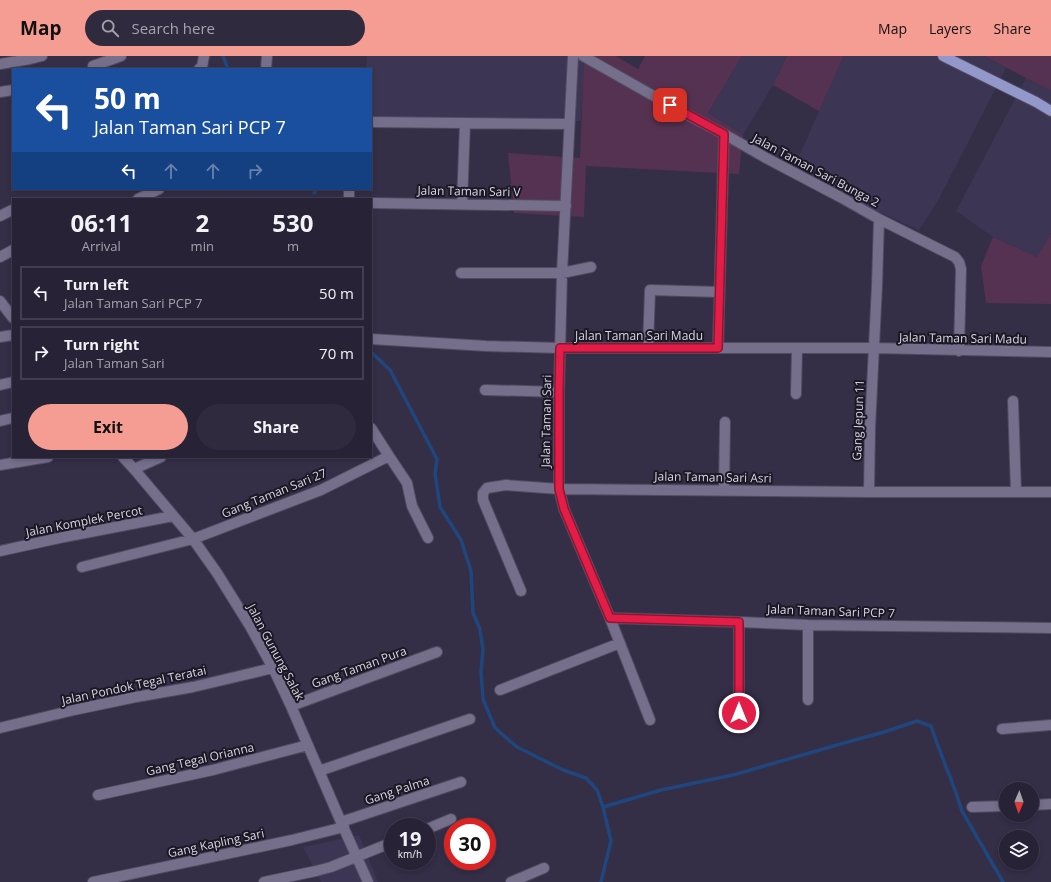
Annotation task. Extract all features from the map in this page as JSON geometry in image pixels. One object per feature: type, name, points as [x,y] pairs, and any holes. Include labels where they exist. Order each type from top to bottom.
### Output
[{"type":"main road","points":[[943,56],[1036,102],[1051,111]]},
{"type":"street","points":[[0,64],[42,56]]},
{"type":"street","points":[[94,66],[121,56]]},
{"type":"street","points":[[200,68],[204,56]]},
{"type":"street","points":[[266,68],[267,56]]},
{"type":"street","name":"Jalan Taman Sari","points":[[573,56],[562,273],[559,392],[559,489],[564,509],[610,618],[650,720]]},
{"type":"street","name":"Jalan Taman Sari Bunga 2","points":[[583,56],[766,158],[879,219],[955,257],[958,260],[961,269],[959,351]]},
{"type":"street","points":[[0,92],[12,90]]},
{"type":"street","points":[[372,122],[569,124]]},
{"type":"street","points":[[462,204],[465,122]]},
{"type":"street","points":[[718,348],[724,134]]},
{"type":"street","points":[[140,198],[157,190]]},
{"type":"street","name":"Jalan Taman Sari V","points":[[372,203],[566,206]]},
{"type":"street","points":[[0,216],[12,210]]},
{"type":"street","name":"Gang Jepun 11","points":[[869,492],[870,428],[879,219]]},
{"type":"street","points":[[0,257],[12,251]]},
{"type":"street","points":[[461,273],[562,273],[591,267]]},
{"type":"street","points":[[648,348],[650,290],[720,292]]},
{"type":"street","points":[[0,301],[12,317]]},
{"type":"street","points":[[0,338],[12,335]]},
{"type":"street","name":"Jalan Taman Sari Madu","points":[[372,339],[486,346],[560,348],[874,348],[1051,352]]},
{"type":"street","points":[[796,394],[797,349]]},
{"type":"street","points":[[0,384],[12,382]]},
{"type":"street","points":[[485,390],[559,392]]},
{"type":"street","points":[[1014,401],[1016,492]]},
{"type":"street","points":[[0,421],[12,418]]},
{"type":"street","points":[[724,490],[725,422]]},
{"type":"street","points":[[372,430],[406,483],[412,506],[428,538]]},
{"type":"street","name":"Gang Taman Sari 27","points":[[82,567],[193,540],[321,490],[389,456]]},
{"type":"street","points":[[0,465],[42,458]]},
{"type":"street","name":"Jalan Gunung Salak","points":[[124,458],[193,540],[217,573],[250,626],[273,668],[368,882]]},
{"type":"street","points":[[134,469],[159,458]]},
{"type":"street","name":"Jalan Taman Sari Asri","points":[[521,591],[483,500],[484,493],[487,488],[506,485],[559,489],[1051,492]]},
{"type":"street","name":"Jalan Komplek Percot","points":[[0,551],[173,516]]},
{"type":"street","name":"Jalan Taman Sari PCP 7","points":[[610,618],[808,625],[1051,628]]},
{"type":"street","points":[[739,622],[739,713]]},
{"type":"street","points":[[808,625],[808,700]]},
{"type":"street","points":[[500,690],[620,643]]},
{"type":"street","name":"Gang Taman Pura","points":[[290,706],[437,652]]},
{"type":"street","name":"Jalan Pondok Tegal Teratai","points":[[0,728],[74,710],[273,668]]},
{"type":"street","points":[[319,771],[470,719]]},
{"type":"street","points":[[1002,729],[1051,725]]},
{"type":"street","name":"Gang Tegal Orianna","points":[[98,795],[214,770],[308,745]]},
{"type":"street","name":"Gang Palma","points":[[342,825],[461,782]]},
{"type":"street","points":[[1039,805],[1051,804]]},
{"type":"street","points":[[972,807],[999,806]]},
{"type":"street","name":"Gang Kapling Sari","points":[[93,882],[278,843],[342,825]]},
{"type":"street","points":[[264,882],[331,867],[384,846]]},
{"type":"street","points":[[511,882],[544,868]]},
{"type":"shaded area","points":[[367,56],[584,56],[581,121],[372,125],[372,68],[366,68]]},
{"type":"shaded area","points":[[584,56],[616,56],[638,69],[645,56],[742,56],[708,113],[743,135],[739,174],[586,166],[584,217],[514,213],[508,153],[580,158]]},
{"type":"shaded area","points":[[742,56],[787,56],[773,85],[743,135],[708,113]]},
{"type":"shaded area","points":[[787,56],[844,56],[819,111],[773,85]]},
{"type":"shaded area","points":[[844,56],[984,56],[1006,68],[939,199],[919,230],[808,181],[796,168],[795,165]]},
{"type":"shaded area","points":[[984,56],[1051,56],[1051,91]]},
{"type":"shaded area","points":[[1026,78],[1051,91],[1051,233],[1037,257],[993,237],[956,211]]},
{"type":"shaded area","points":[[1051,233],[1051,304],[986,303],[981,266],[993,237],[1037,257]]},
{"type":"shaded area","points":[[359,835],[378,882],[321,882],[303,847]]},
{"type":"waterway","points":[[223,56],[228,68]]},
{"type":"waterway","points":[[372,353],[390,370],[437,459],[435,474],[440,507],[461,540],[471,571],[473,613],[480,629],[483,650],[481,671],[483,699],[495,728],[517,747],[563,770],[586,778],[597,790],[603,807],[611,841],[601,882]]},
{"type":"waterway","points":[[603,807],[661,790],[733,775],[884,732],[917,721],[931,726],[962,811],[1003,882]]},
{"type":"route","points":[[670,105],[724,134],[718,348],[560,348],[559,489],[564,509],[610,618],[739,622],[739,713]]}]
